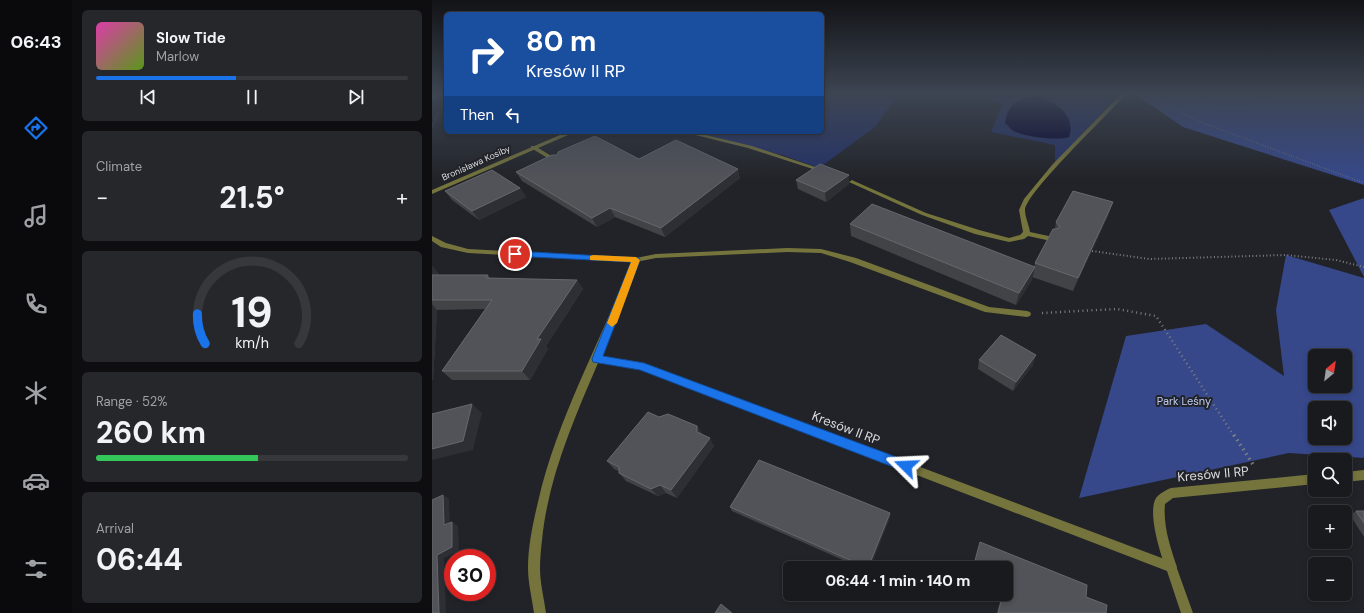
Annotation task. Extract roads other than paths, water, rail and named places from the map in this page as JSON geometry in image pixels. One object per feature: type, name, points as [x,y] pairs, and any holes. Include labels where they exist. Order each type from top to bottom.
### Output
[{"type":"street","points":[[1026,233],[1022,210],[1026,200],[1054,166],[1096,123]]},
{"type":"street","name":"Bronisława Kosiby","points":[[432,192],[533,147],[567,134]]},
{"type":"street","points":[[695,134],[750,147],[833,174]]},
{"type":"street","points":[[533,147],[559,162]]},
{"type":"street","points":[[852,182],[924,214],[977,232],[1009,240],[1022,237],[1026,233]]},
{"type":"street","points":[[1026,233],[1051,239]]},
{"type":"street","points":[[432,238],[444,245],[468,251],[636,260],[656,256],[771,251],[821,251],[853,260],[988,310],[1027,314]]},
{"type":"street","points":[[540,613],[534,563],[540,512],[552,468],[575,407],[597,359],[636,260]]},
{"type":"street","name":"Kresów II RP","points":[[597,359],[641,366],[1171,567]]},
{"type":"street","points":[[1352,476],[1364,475]]},
{"type":"street","name":"Kresów II RP","points":[[1187,613],[1160,532],[1158,518],[1160,501],[1171,493],[1308,480]]},
{"type":"park label","name":"Park Leśny","points":[[1184,401]]}]
